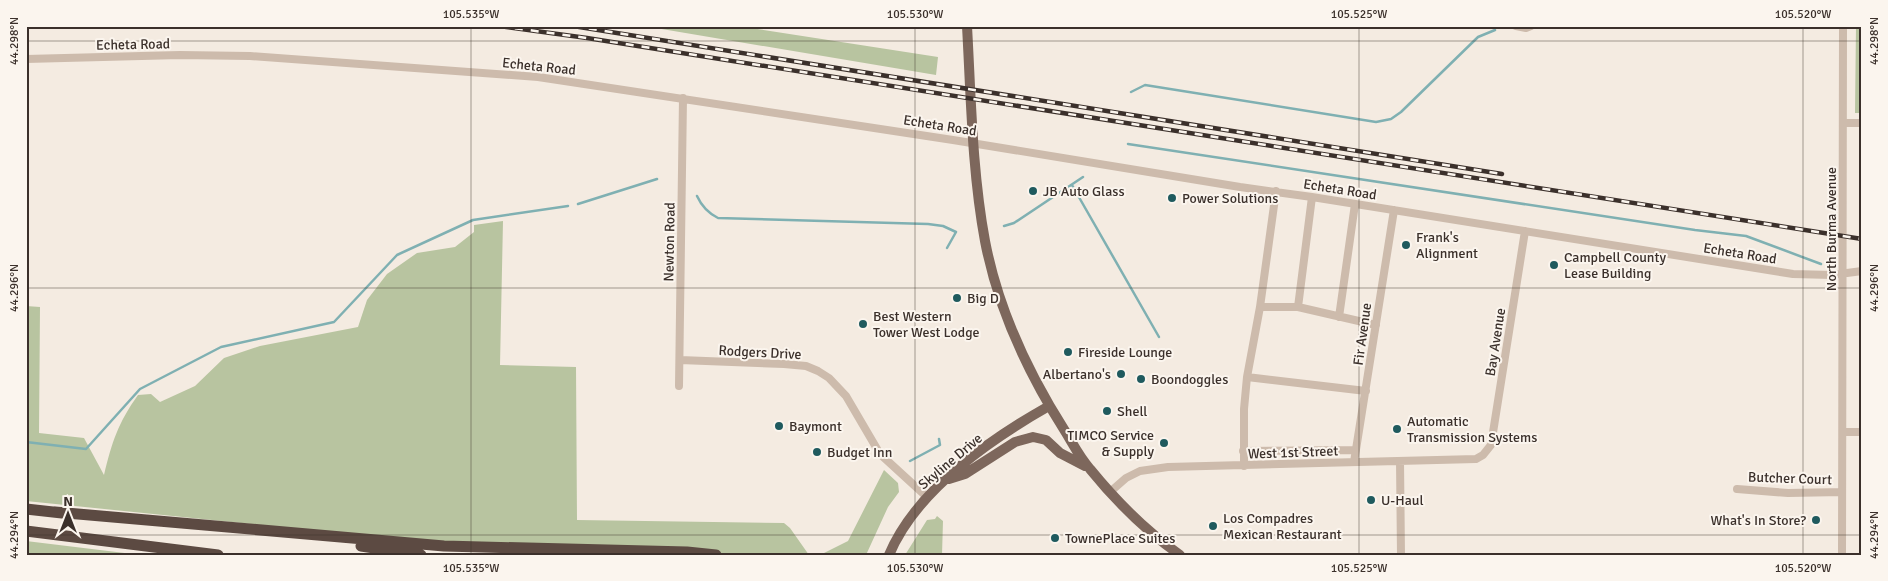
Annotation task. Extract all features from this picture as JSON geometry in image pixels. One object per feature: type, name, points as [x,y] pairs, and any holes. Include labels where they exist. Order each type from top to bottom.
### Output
[{"type":"highway","points":[[26,509],[421,555]]},
{"type":"highway","points":[[55,512],[444,546],[687,552],[716,555]]},
{"type":"highway","points":[[26,531],[216,555]]},
{"type":"main road","points":[[967,26],[974,143],[984,238],[998,295],[1017,343],[1049,406],[1088,468],[1137,520],[1180,555]]},
{"type":"main road","name":"Skyline Drive","points":[[888,555],[896,536],[927,497],[945,480],[985,448],[1049,406]]},
{"type":"main road","points":[[945,480],[965,474],[1023,438],[1033,437],[1046,440],[1060,452],[1088,468]]},
{"type":"street","points":[[1516,26],[1526,28],[1531,26]]},
{"type":"street","name":"North Burma Avenue","points":[[1842,555],[1843,26]]},
{"type":"street","name":"Echeta Road","points":[[26,59],[250,56],[538,77],[974,143],[1793,274],[1832,275],[1844,273]]},
{"type":"street","name":"Newton Road","points":[[679,386],[683,98]]},
{"type":"street","points":[[1843,123],[1862,123]]},
{"type":"street","points":[[1244,466],[1243,451],[1247,377],[1260,307],[1276,191]]},
{"type":"street","points":[[1298,307],[1312,197]]},
{"type":"street","points":[[1339,317],[1354,204]]},
{"type":"street","name":"Fir Avenue","points":[[1354,462],[1394,210]]},
{"type":"street","name":"Bay Avenue","points":[[1483,455],[1491,445],[1525,231]]},
{"type":"street","points":[[1844,273],[1862,271]]},
{"type":"street","points":[[1260,307],[1298,307],[1376,325]]},
{"type":"street","name":"Rodgers Drive","points":[[680,360],[784,364],[806,366],[818,371],[829,378],[846,396],[880,454],[927,497]]},
{"type":"street","points":[[1247,377],[1366,391]]},
{"type":"street","points":[[1843,432],[1862,432]]},
{"type":"street","points":[[1243,451],[1356,450]]},
{"type":"street","name":"West 1st Street","points":[[1110,492],[1126,478],[1140,471],[1168,467],[1476,459],[1483,455]]},
{"type":"street","points":[[1400,461],[1401,555]]},
{"type":"street","name":"Butcher Court","points":[[1737,489],[1788,492],[1842,492]]},
{"type":"green space","points":[[644,26],[738,26],[938,57],[936,75]]},
{"type":"green space","points":[[1856,26],[1862,26],[1862,113],[1855,113]]},
{"type":"green space","points":[[503,221],[500,365],[576,367],[577,520],[784,523],[790,528],[809,555],[740,555],[685,549],[447,544],[26,501],[26,306],[40,307],[39,433],[84,438],[104,475],[116,433],[138,395],[151,394],[160,402],[195,386],[224,358],[260,346],[358,327],[367,300],[387,274],[417,253],[455,247],[474,232],[474,225]]},
{"type":"green space","points":[[884,470],[898,483],[899,492],[888,507],[866,555],[820,555],[848,541]]},
{"type":"green space","points":[[937,516],[943,521],[942,555],[905,555],[927,520],[935,519]]},
{"type":"green space","points":[[26,541],[141,555],[26,555]]},
{"type":"waterway","points":[[1131,92],[1145,85],[1376,122],[1391,119],[1401,112],[1478,37],[1495,30]]},
{"type":"waterway","points":[[1128,144],[1695,230],[1746,236],[1821,264]]},
{"type":"waterway","points":[[1004,226],[1014,223],[1083,177]]},
{"type":"waterway","points":[[578,204],[657,179]]},
{"type":"waterway","points":[[1072,185],[1159,337]]},
{"type":"waterway","points":[[697,196],[706,209],[718,218],[943,226],[956,232],[947,248]]},
{"type":"waterway","points":[[26,442],[86,449],[140,389],[221,347],[334,322],[397,255],[473,220],[568,206]]},
{"type":"waterway","points":[[910,461],[940,445],[939,439]]},
{"type":"railway","points":[[499,26],[587,38],[1862,239]]},
{"type":"railway","points":[[573,26],[1502,174]]},
{"type":"place","name":"JB Auto Glass","points":[[1033,191]]},
{"type":"place","name":"Power Solutions","points":[[1172,198]]},
{"type":"place","name":"Frank's Alignment","points":[[1406,245]]},
{"type":"place","name":"Campbell County Lease Building","points":[[1554,265]]},
{"type":"place","name":"Big D","points":[[957,298]]},
{"type":"place","name":"Best Western Tower West Lodge","points":[[863,324]]},
{"type":"place","name":"Fireside Lounge","points":[[1068,352]]},
{"type":"place","name":"Albertano's","points":[[1121,374]]},
{"type":"place","name":"Boondoggles","points":[[1141,379]]},
{"type":"place","name":"Shell","points":[[1107,411]]},
{"type":"place","name":"Baymont","points":[[779,426]]},
{"type":"place","name":"Automatic Transmission Systems","points":[[1397,429]]},
{"type":"place","name":"TIMCO Service & Supply","points":[[1164,443]]},
{"type":"place","name":"Budget Inn","points":[[817,452]]},
{"type":"place","name":"U-Haul","points":[[1371,500]]},
{"type":"place","name":"What's In Store?","points":[[1816,520]]},
{"type":"place","name":"Los Compadres Mexican Restaurant","points":[[1213,526]]},
{"type":"place","name":"TownePlace Suites","points":[[1055,538]]}]
